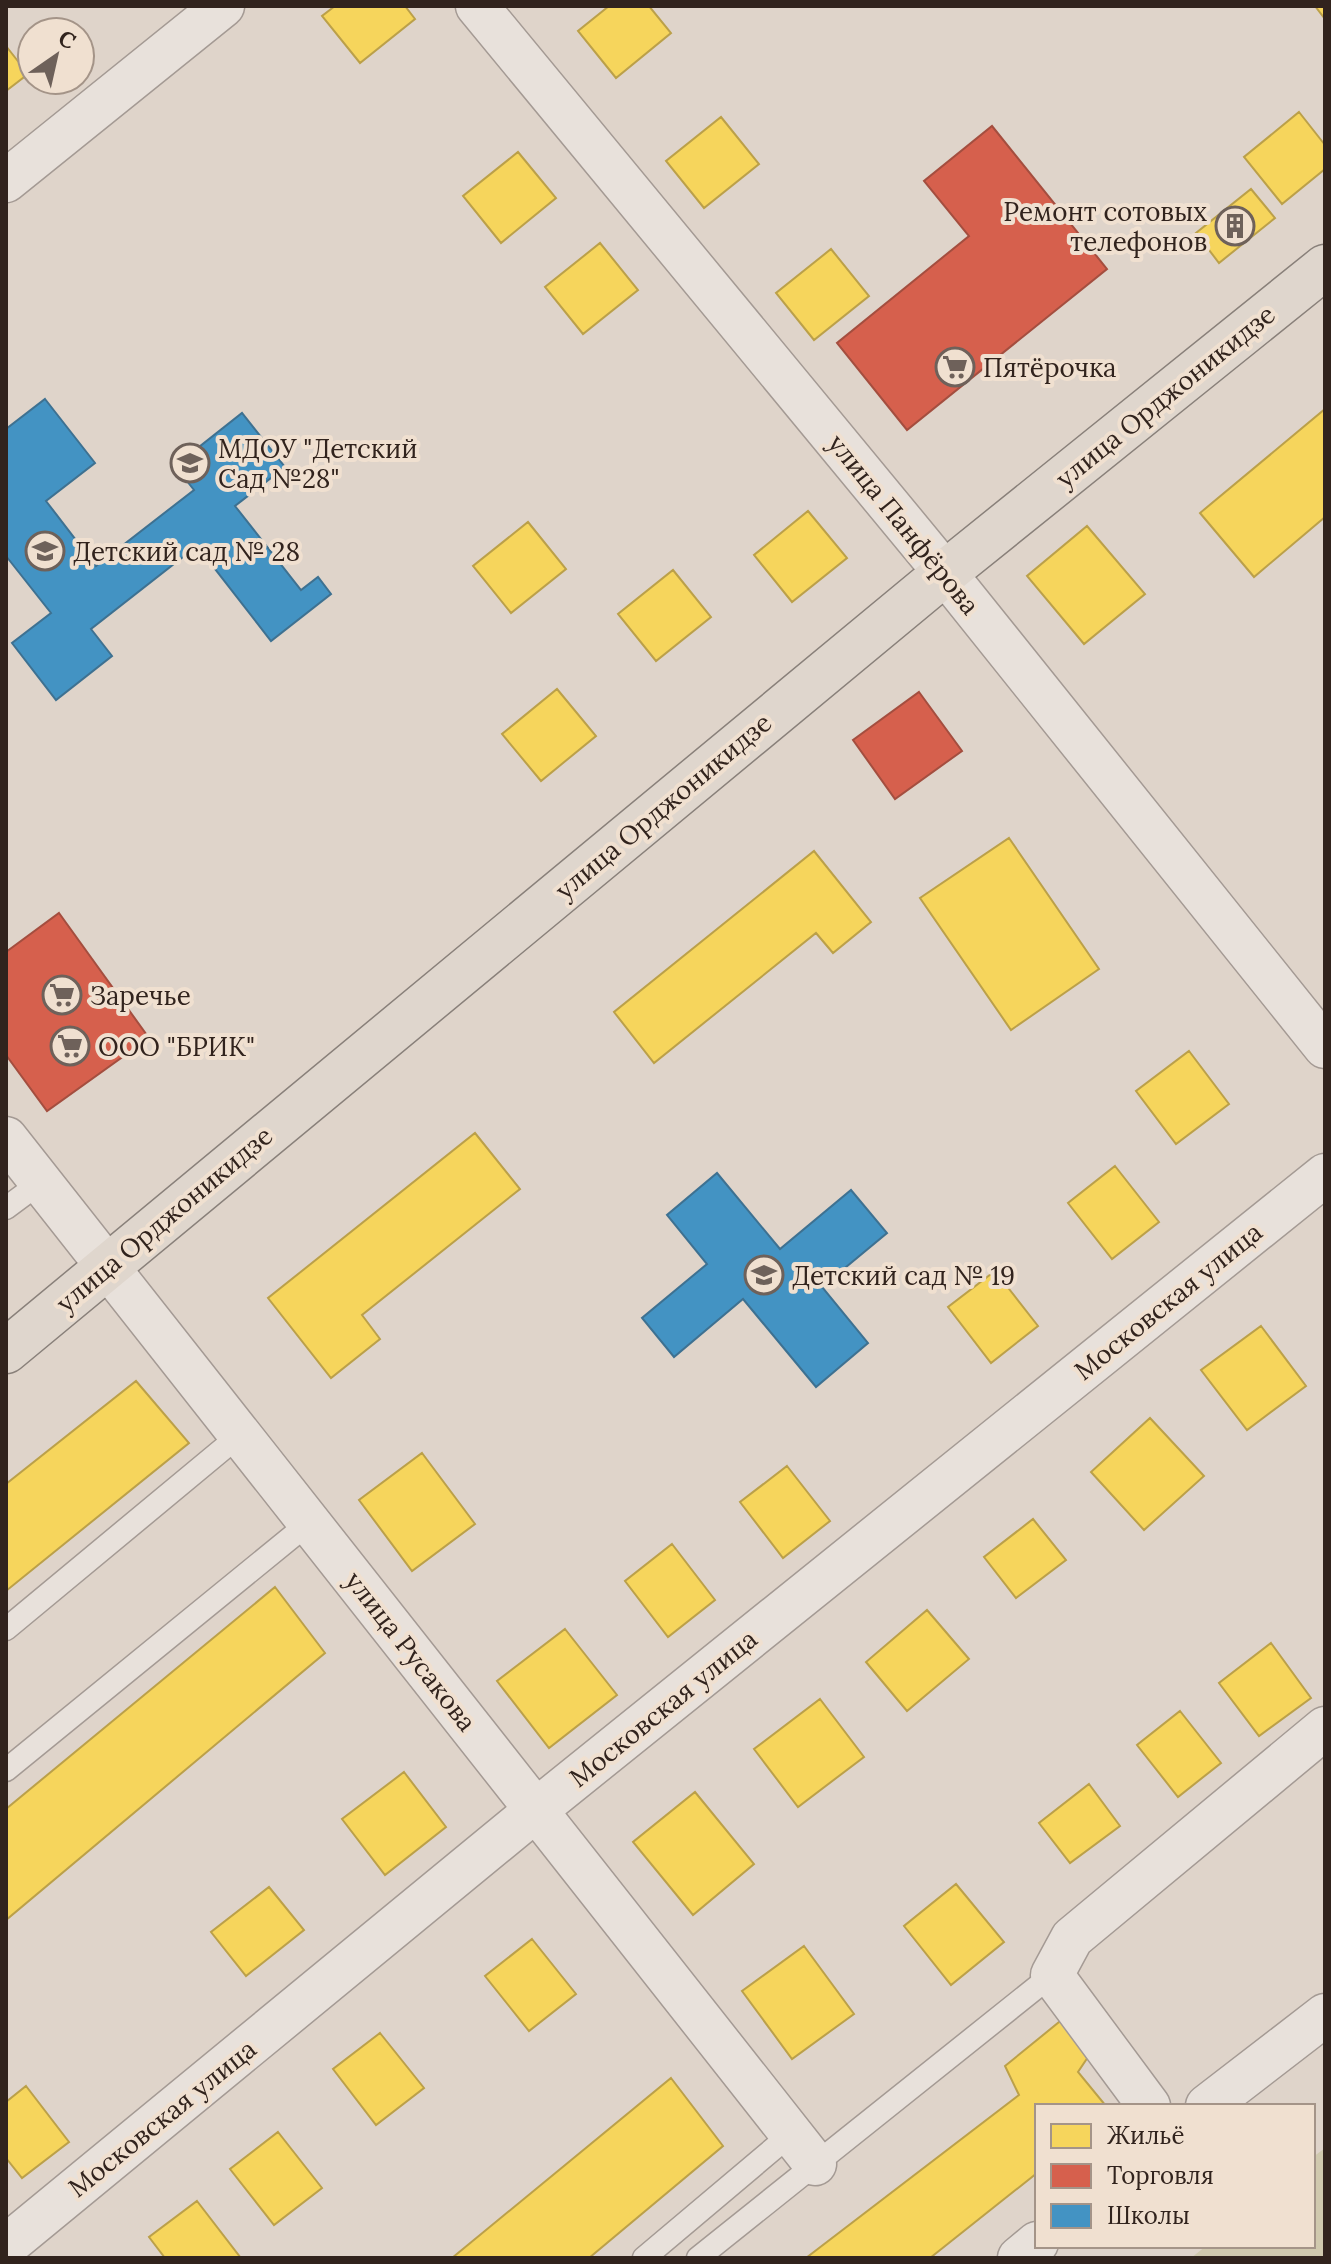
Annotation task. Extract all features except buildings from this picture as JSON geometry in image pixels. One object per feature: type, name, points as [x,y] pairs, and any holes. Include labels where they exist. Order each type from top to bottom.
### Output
[{"type":"main road","name":"улица Орджоникидзе","points":[[6,1351],[945,573],[1325,267]]},
{"type":"street","points":[[6,181],[223,6]]},
{"type":"street","name":"улица Панфёрова","points":[[477,6],[945,573],[1325,1047]]},
{"type":"street","name":"улица Русакова","points":[[6,1138],[803,2149]]},
{"type":"street","name":"Московская улица","points":[[6,2246],[536,1810],[1325,1175]]},
{"type":"street","points":[[1148,2104],[1052,1975],[1072,1938],[1325,1728]]},
{"type":"street","points":[[1210,2104],[1325,2015]]},
{"type":"street","points":[[1019,2258],[1035,2245]]},
{"type":"lane","points":[[6,1208],[41,1182]]},
{"type":"lane","points":[[6,1629],[241,1434]]},
{"type":"lane","points":[[6,1770],[310,1522]]},
{"type":"lane","points":[[644,2258],[1052,1975]]},
{"type":"lane","points":[[698,2258],[803,2149]]},
{"type":"shaded area","points":[[1325,2148],[1325,2258],[1191,2258],[1204,2248],[1315,2248],[1315,2156]]},
{"type":"place","name":"Ремонт сотовых телефонов","points":[[1235,226]]},
{"type":"place","name":"Пятёрочка","points":[[955,367]]},
{"type":"place","name":"МДОУ \"Детский Сад №28\"","points":[[190,463]]},
{"type":"place","name":"Детский сад № 28","points":[[45,551]]},
{"type":"place","name":"Заречье","points":[[62,995]]},
{"type":"place","name":"ООО \"БРИК\"","points":[[70,1046]]},
{"type":"place","name":"Детский сад № 19","points":[[764,1275]]}]
